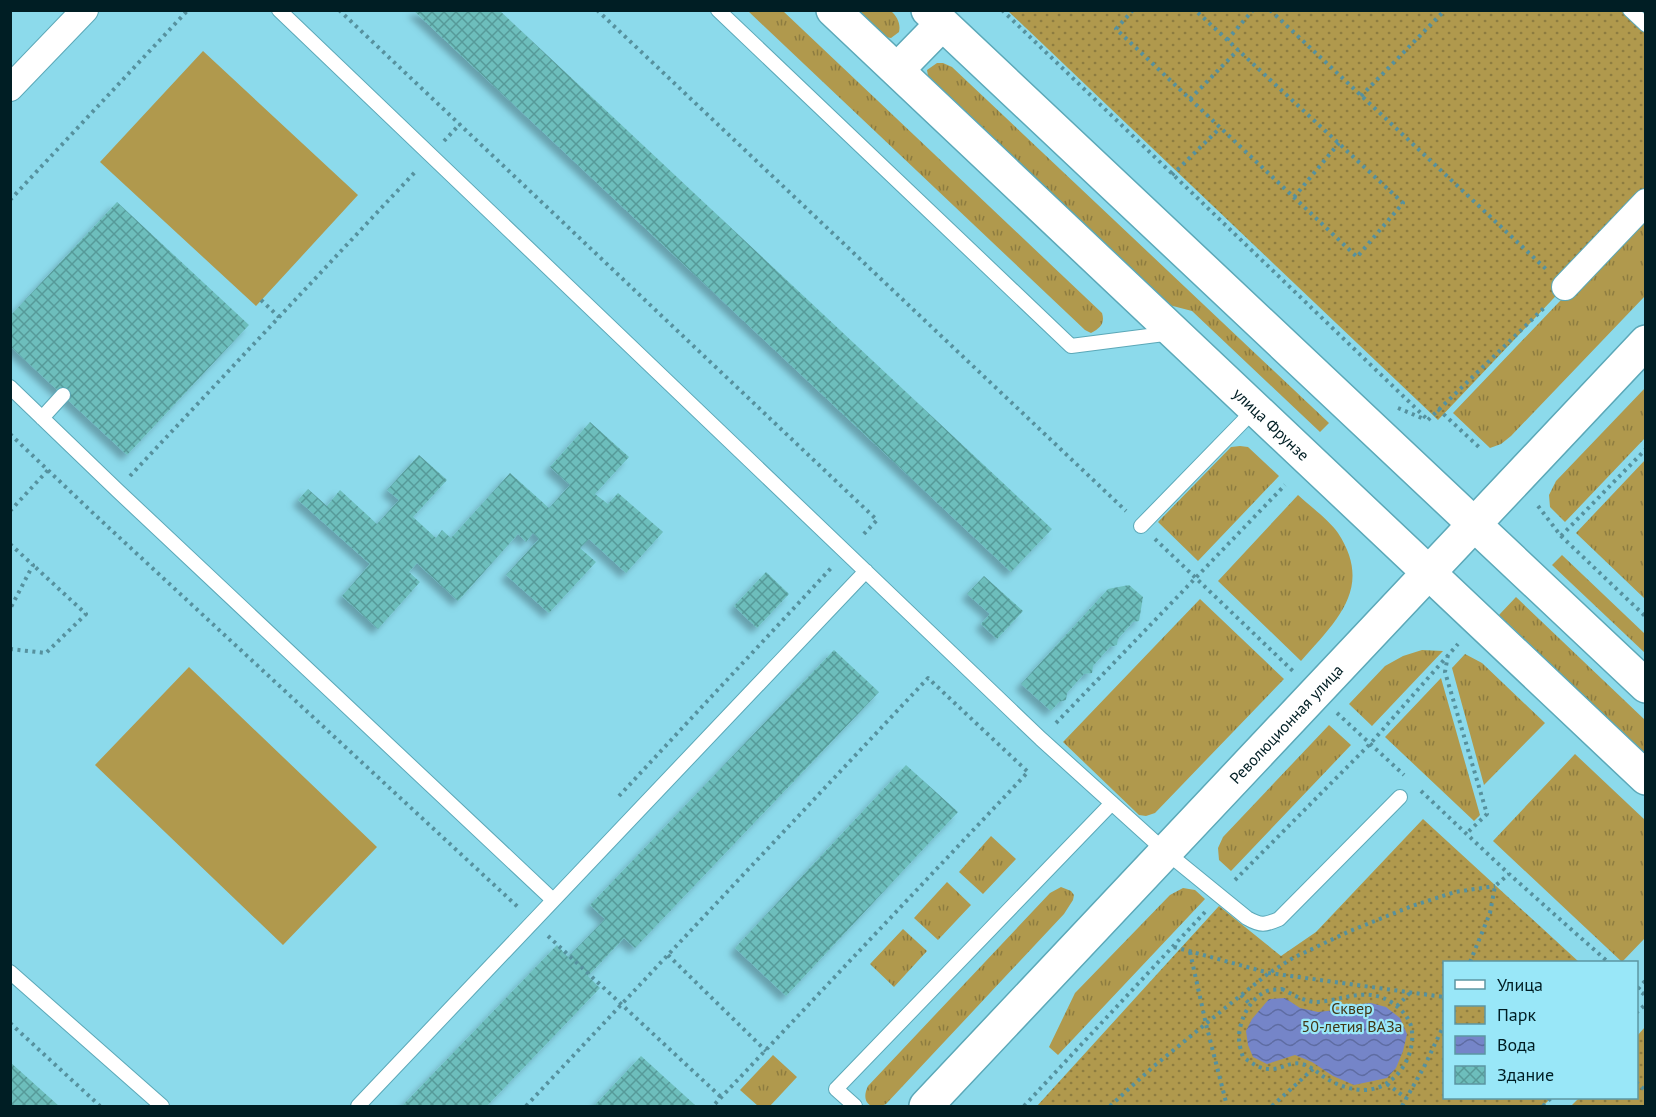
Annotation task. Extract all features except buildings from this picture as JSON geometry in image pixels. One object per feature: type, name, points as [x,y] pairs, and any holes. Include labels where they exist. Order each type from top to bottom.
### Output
[{"type":"main road","name":"улица Фрунзе","points":[[833,10],[1646,778]]},
{"type":"main road","points":[[897,70],[935,17],[1646,686]]},
{"type":"main road","name":"Революционная улица","points":[[926,1107],[1646,342]]},
{"type":"street","points":[[10,88],[85,10]]},
{"type":"street","points":[[1565,287],[1646,202]]},
{"type":"lane","points":[[279,10],[1041,739],[1166,852],[1247,918],[1258,924],[1267,924],[1279,919],[1400,797]]},
{"type":"lane","points":[[718,10],[1071,346],[1175,333]]},
{"type":"lane","points":[[1630,10],[1646,25]]},
{"type":"lane","points":[[10,387],[553,900]]},
{"type":"lane","points":[[42,418],[63,395]]},
{"type":"lane","points":[[1141,526],[1256,408]]},
{"type":"lane","points":[[358,1107],[866,571]]},
{"type":"lane","points":[[855,1107],[836,1089],[1112,802]]},
{"type":"lane","points":[[10,972],[162,1107]]},
{"type":"path","points":[[10,200],[188,10]]},
{"type":"path","points":[[339,10],[877,520]]},
{"type":"path","points":[[597,10],[1405,776]]},
{"type":"path","points":[[1002,10],[1428,420],[1565,287],[1270,10]]},
{"type":"path","points":[[1133,10],[1116,29],[1357,257],[1403,203],[1196,10]]},
{"type":"path","points":[[1227,40],[1253,10]]},
{"type":"path","points":[[1361,96],[1445,10]]},
{"type":"path","points":[[1190,99],[1238,50]]},
{"type":"path","points":[[94,514],[460,124]]},
{"type":"path","points":[[1172,175],[1220,128]]},
{"type":"path","points":[[1294,197],[1339,143]]},
{"type":"path","points":[[261,300],[279,317]]},
{"type":"path","points":[[1438,409],[1481,449]]},
{"type":"path","points":[[10,434],[722,1098]]},
{"type":"path","points":[[1561,536],[1646,449]]},
{"type":"path","points":[[10,511],[48,470]]},
{"type":"path","points":[[1041,739],[1285,485]]},
{"type":"path","points":[[1538,506],[1561,536],[1646,617]]},
{"type":"path","points":[[10,544],[86,614],[46,653],[10,649]]},
{"type":"path","points":[[10,609],[33,565]]},
{"type":"path","points":[[1024,1107],[1220,896],[1370,744],[1448,654],[1480,622]]},
{"type":"path","points":[[1448,654],[1445,672],[1486,814],[1467,833]]},
{"type":"path","points":[[526,1107],[928,678],[1028,772],[713,1107]]},
{"type":"path","points":[[1414,784],[1606,961]]},
{"type":"path","points":[[1110,1107],[1154,1066],[1241,995],[1293,958],[1350,931],[1412,906],[1455,892],[1495,886],[1509,874]]},
{"type":"path","points":[[1471,961],[1490,914],[1495,886]]},
{"type":"path","points":[[1174,947],[1269,973],[1443,997]]},
{"type":"path","points":[[1190,952],[1227,1107]]},
{"type":"path","points":[[668,955],[766,1051]]},
{"type":"path","points":[[1354,985],[1355,994]]},
{"type":"path","points":[[1282,989],[1313,1002],[1355,994],[1382,997],[1397,1006],[1411,1023],[1413,1041],[1401,1071],[1387,1084],[1366,1090],[1348,1088],[1300,1063],[1286,1064],[1273,1069],[1258,1067],[1243,1057],[1238,1041],[1239,1025],[1251,1005],[1269,990],[1282,989]]},
{"type":"path","points":[[1397,1006],[1410,993]]},
{"type":"path","points":[[1241,995],[1251,1005]]},
{"type":"path","points":[[10,1023],[100,1107]]},
{"type":"path","points":[[1402,1107],[1443,1027]]},
{"type":"path","points":[[1272,1107],[1314,1069]]},
{"type":"path","points":[[1387,1084],[1406,1098]]},
{"type":"green space","points":[[748,11],[783,11],[1102,313],[1103,320],[1100,327],[1091,333],[1085,330]]},
{"type":"green space","points":[[853,11],[891,11],[898,20],[899,32],[891,38],[885,37]]},
{"type":"green space","points":[[1008,11],[1645,11],[1645,202],[1438,420]]},
{"type":"green space","points":[[203,51],[358,195],[256,306],[100,162]]},
{"type":"green space","points":[[937,63],[952,67],[1329,423],[1320,432],[1192,311],[1169,305],[1153,294],[932,84],[927,70]]},
{"type":"green space","points":[[1645,212],[1645,296],[1511,436],[1501,444],[1490,448],[1453,413]]},
{"type":"green space","points":[[1645,388],[1645,438],[1565,522],[1550,507],[1549,495],[1556,481]]},
{"type":"green space","points":[[1231,447],[1248,447],[1279,476],[1198,561],[1158,522]]},
{"type":"green space","points":[[1645,460],[1645,599],[1576,533]]},
{"type":"green space","points":[[1298,495],[1338,533],[1348,553],[1352,571],[1351,587],[1346,603],[1327,632],[1301,661],[1218,581]]},
{"type":"green space","points":[[1562,555],[1645,634],[1645,653],[1552,565]]},
{"type":"green space","points":[[1516,597],[1645,720],[1645,753],[1499,615]]},
{"type":"green space","points":[[1200,599],[1284,679],[1155,813],[1146,816],[1139,815],[1063,742]]},
{"type":"green space","points":[[1422,650],[1443,651],[1372,726],[1349,704],[1385,666],[1403,656]]},
{"type":"green space","points":[[1465,654],[1482,663],[1545,723],[1484,785],[1452,668]]},
{"type":"green space","points":[[189,667],[377,847],[283,945],[95,765]]},
{"type":"green space","points":[[1441,678],[1480,815],[1474,821],[1385,737]]},
{"type":"green space","points":[[1329,725],[1351,745],[1231,871],[1219,860],[1218,848],[1223,837]]},
{"type":"green space","points":[[1575,754],[1645,820],[1645,938],[1621,961],[1493,841]]},
{"type":"green space","name":"Сквер 50-летия ВАЗа","points":[[1423,819],[1578,961],[1443,961],[1443,1099],[1550,1099],[1543,1106],[1037,1106],[1219,906],[1281,956],[1316,932]]},
{"type":"green space","points":[[991,836],[1016,859],[983,894],[959,872]]},
{"type":"green space","points":[[947,882],[971,905],[938,940],[914,918]]},
{"type":"green space","points":[[1061,887],[1071,891],[1074,895],[1064,914],[886,1104],[872,1106],[868,1104],[865,1097],[868,1086],[1050,893]]},
{"type":"green space","points":[[1183,888],[1195,890],[1205,899],[1058,1055],[1049,1047],[1075,993],[1170,895]]},
{"type":"green space","points":[[903,929],[927,951],[894,987],[870,964]]},
{"type":"green space","points":[[1645,1027],[1645,1106],[1571,1106],[1578,1099],[1638,1099],[1638,1035]]},
{"type":"green space","points":[[773,1055],[797,1077],[770,1106],[758,1106],[740,1090]]},
{"type":"water","points":[[1285,998],[1300,1008],[1318,1012],[1371,1003],[1386,1007],[1400,1018],[1407,1034],[1396,1068],[1387,1078],[1354,1085],[1295,1055],[1267,1064],[1253,1057],[1246,1031],[1252,1019],[1269,999]]}]
